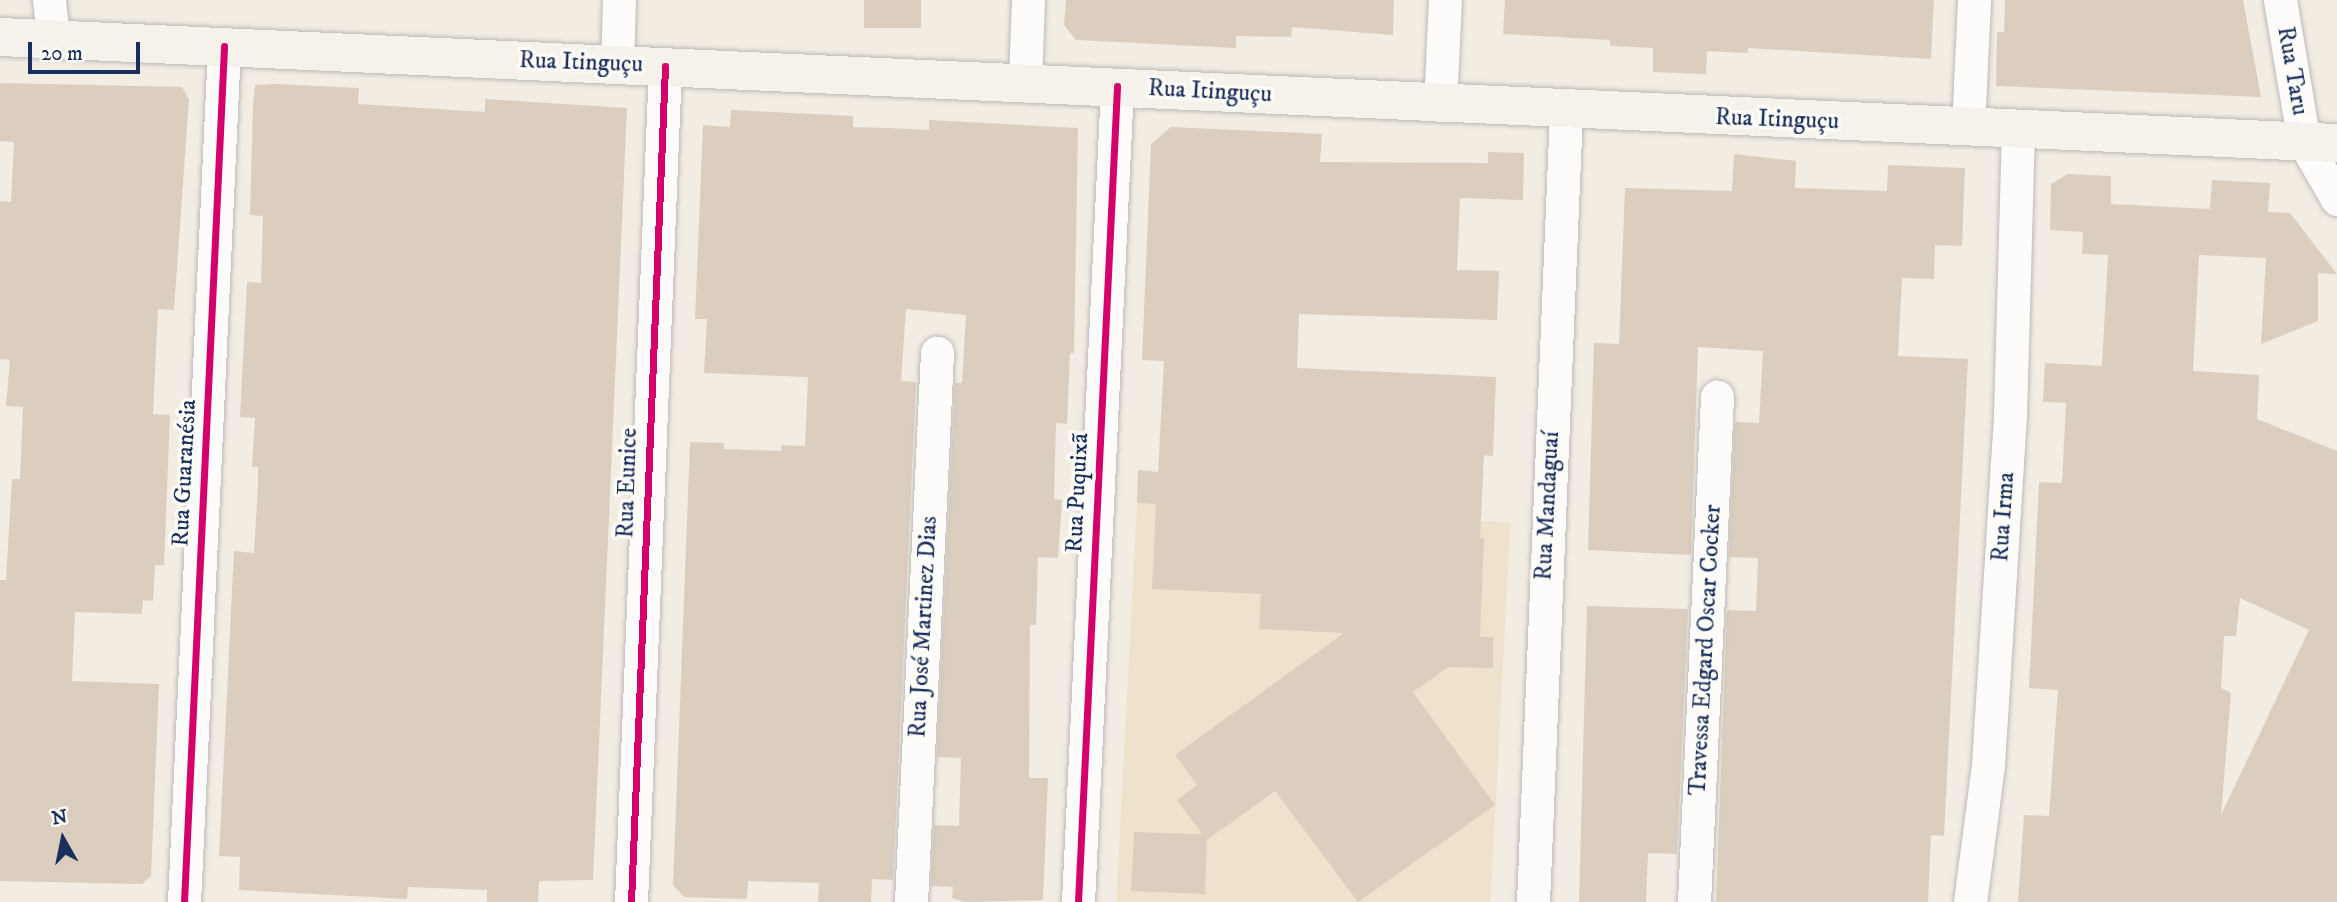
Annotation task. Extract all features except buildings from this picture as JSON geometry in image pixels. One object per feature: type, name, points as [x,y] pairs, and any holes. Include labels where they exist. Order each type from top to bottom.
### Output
[{"type":"main road","name":"Rua Itinguçu","points":[[0,37],[1116,86],[1566,111],[2321,143]]},
{"type":"street","points":[[49,0],[53,39]]},
{"type":"street","points":[[617,66],[620,0]]},
{"type":"street","points":[[1025,82],[1028,0]]},
{"type":"street","points":[[1440,105],[1445,0]]},
{"type":"street","points":[[1968,128],[1974,0]]},
{"type":"street","name":"Rua Taru","points":[[2280,0],[2321,143]]},
{"type":"street","name":"Rua Guaranésia","points":[[184,902],[224,47]]},
{"type":"street","name":"Rua Eunice","points":[[631,902],[664,66]]},
{"type":"street","name":"Rua Puquixã","points":[[1078,902],[1116,86]]},
{"type":"street","name":"Rua Mandaguaí","points":[[1534,902],[1566,111]]},
{"type":"street","name":"Rua Irma","points":[[1970,902],[1988,765],[2009,441],[2018,130]]},
{"type":"street","points":[[2321,143],[2337,199]]},
{"type":"street","name":"Rua José Martinez Dias","points":[[911,902],[937,353]]},
{"type":"street","name":"Travessa Edgard Oscar Cocker","points":[[1694,902],[1717,397]]},
{"type":"shaded area","points":[[1137,503],[1510,523],[1491,902],[1116,901]]},
{"type":"cycle path","points":[[184,902],[224,46]]},
{"type":"cycle path","points":[[631,902],[665,66]]},
{"type":"cycle path","points":[[1078,902],[1117,86]]}]
